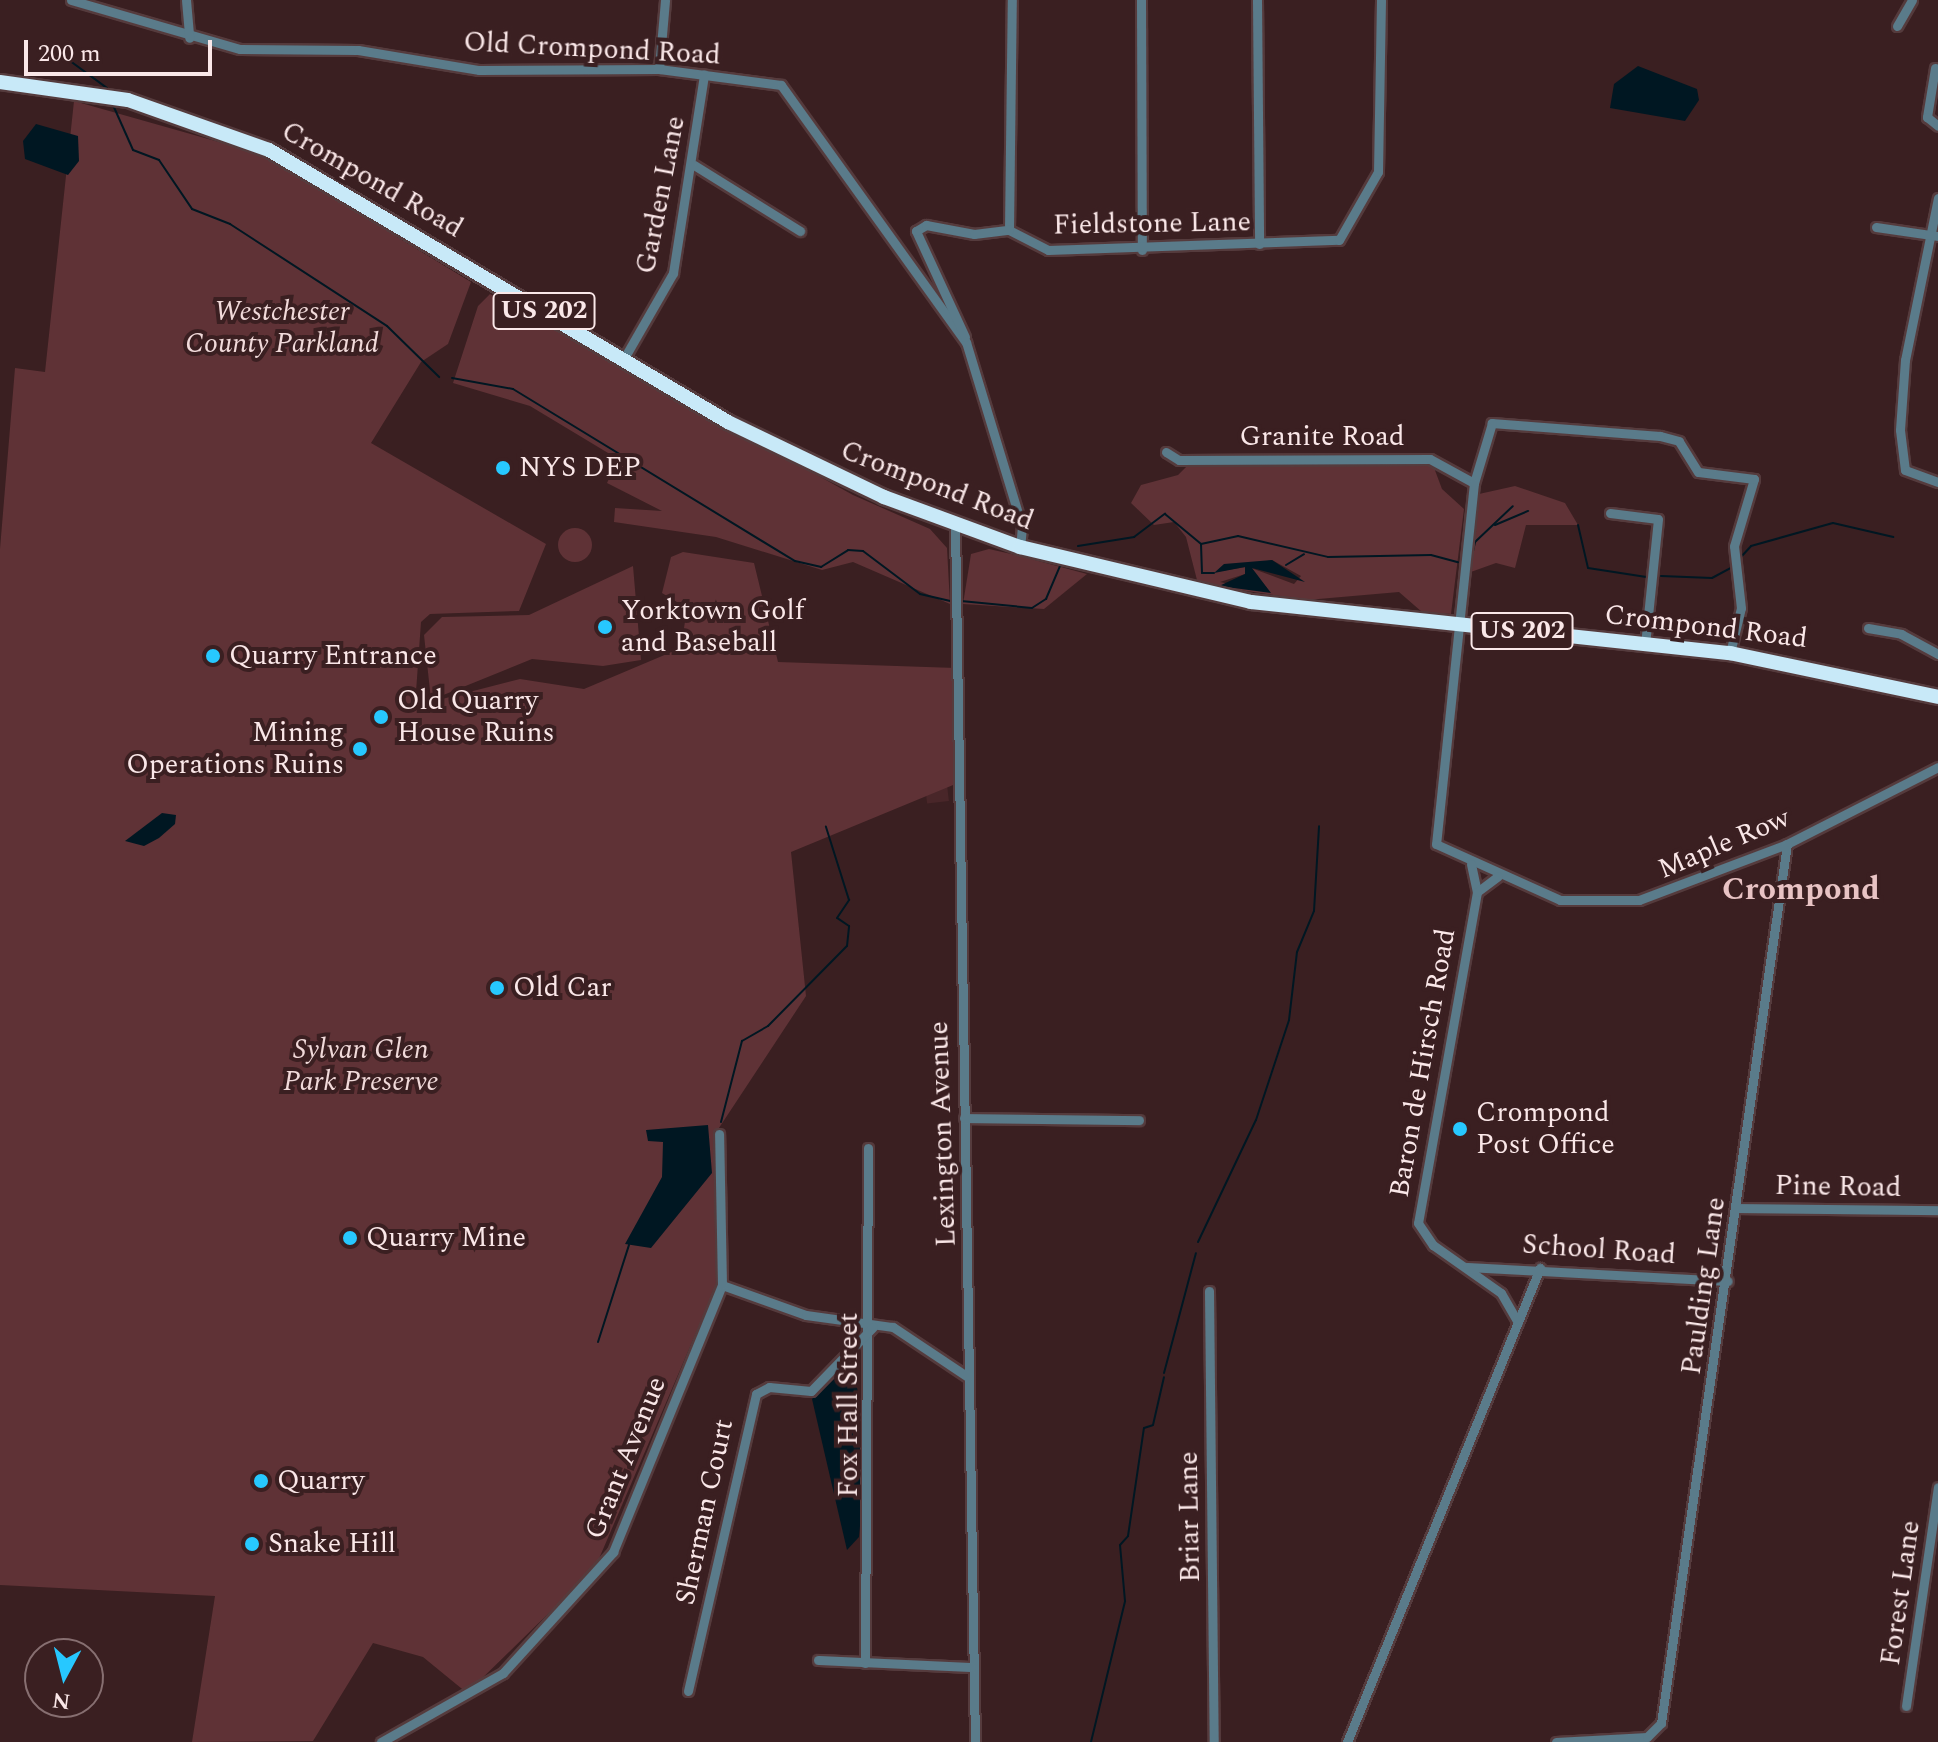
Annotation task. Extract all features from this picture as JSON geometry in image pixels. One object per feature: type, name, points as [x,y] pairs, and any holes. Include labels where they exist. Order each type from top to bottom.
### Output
[{"type":"highway","name":"Crompond Road","points":[[0,82],[128,100],[257,145],[623,360],[783,450],[955,525],[1020,547],[1236,599],[1730,653],[1938,697]]},
{"type":"street","name":"Old Crompond Road","points":[[71,0],[189,38],[282,52],[358,50],[479,70],[659,69],[704,74],[790,92],[966,342],[1022,526],[1020,547]]},
{"type":"street","points":[[186,0],[189,38]]},
{"type":"street","points":[[659,69],[665,0]]},
{"type":"street","points":[[966,342],[916,231],[926,225],[974,234],[1009,230],[1012,0]]},
{"type":"street","points":[[1141,0],[1142,250]]},
{"type":"street","points":[[1257,0],[1259,244]]},
{"type":"street","name":"Fieldstone Lane","points":[[1009,230],[1048,250],[1331,244],[1354,224],[1378,172],[1381,0]]},
{"type":"street","points":[[1897,26],[1912,0]]},
{"type":"street","points":[[1935,68],[1927,117],[1938,126]]},
{"type":"street","name":"Garden Lane","points":[[623,360],[673,273],[694,165],[704,74]]},
{"type":"street","points":[[694,165],[800,231]]},
{"type":"street","points":[[1938,198],[1934,236],[1905,360],[1901,455],[1911,477],[1938,482]]},
{"type":"street","points":[[1876,227],[1934,236]]},
{"type":"street","points":[[1471,864],[1443,850],[1434,835],[1474,483],[1484,431],[1508,421],[1673,438],[1698,472],[1754,479],[1734,546],[1741,608],[1730,653]]},
{"type":"street","name":"Granite Road","points":[[1166,452],[1179,460],[1430,459],[1474,483]]},
{"type":"street","points":[[1610,513],[1658,519],[1645,644]]},
{"type":"street","name":"Lexington Avenue","points":[[955,525],[971,1667],[975,1742]]},
{"type":"street","points":[[1868,628],[1901,634],[1938,654]]},
{"type":"street","name":"Maple Row","points":[[1471,864],[1560,900],[1625,902],[1675,892],[1787,844],[1938,767]]},
{"type":"street","name":"Paulding Lane","points":[[1556,1742],[1656,1732],[1728,1281],[1787,844]]},
{"type":"street","name":"Baron de Hirsch Road","points":[[1471,864],[1477,892],[1418,1215],[1424,1237],[1501,1293],[1518,1323]]},
{"type":"street","points":[[1477,892],[1498,876]]},
{"type":"street","points":[[964,1118],[1139,1120]]},
{"type":"street","name":"Grant Avenue","points":[[381,1742],[503,1673],[604,1567],[722,1285],[719,1134]]},
{"type":"street","name":"Fox Hall Street","points":[[865,1663],[873,1327],[868,1148]]},
{"type":"street","name":"Pine Road","points":[[1738,1208],[1938,1210]]},
{"type":"street","name":"School Road","points":[[1467,1267],[1540,1268],[1728,1281]]},
{"type":"street","points":[[1347,1742],[1540,1268]]},
{"type":"street","points":[[722,1285],[806,1315],[902,1331],[968,1377]]},
{"type":"street","name":"Briar Lane","points":[[1209,1291],[1214,1742]]},
{"type":"street","name":"Sherman Court","points":[[688,1691],[756,1394],[769,1387],[811,1391],[873,1327]]},
{"type":"street","name":"Forest Lane","points":[[1906,1706],[1938,1487]]},
{"type":"street","points":[[818,1660],[971,1667]]},
{"type":"shaded area","points":[[947,785],[949,801],[927,804],[925,788]]},
{"type":"green space","name":"Sylvan Glen Park Preserve","points":[[74,101],[261,154],[471,282],[448,344],[421,362],[371,443],[546,544],[519,611],[430,614],[421,622],[415,706],[520,679],[584,689],[681,648],[687,608],[662,593],[671,557],[683,552],[754,563],[778,662],[956,668],[958,783],[791,852],[806,996],[715,1134],[720,1277],[595,1568],[467,1693],[423,1657],[373,1643],[313,1741],[192,1742],[215,1596],[0,1585],[0,549],[15,368],[45,372]]},
{"type":"green space","points":[[490,294],[853,495],[930,529],[947,548],[950,604],[853,562],[822,570],[716,537],[614,522],[615,508],[662,511],[607,483],[618,459],[530,406],[453,383],[478,306]]},
{"type":"green space","points":[[1191,462],[1433,465],[1442,489],[1464,509],[1451,614],[1422,612],[1399,592],[1307,600],[1198,584],[1186,537],[1174,522],[1154,525],[1131,503],[1141,485],[1178,475]],"holes":[[[1272,560],[1301,576],[1294,584],[1251,568],[1270,592],[1220,582],[1245,574],[1246,567],[1215,572]]]},
{"type":"green space","points":[[1515,486],[1565,503],[1578,525],[1526,525],[1515,568],[1496,563],[1468,573],[1479,494]]},
{"type":"green space","points":[[575,528],[587,533],[592,545],[587,557],[575,562],[563,557],[558,545],[563,533]]},
{"type":"green space","points":[[989,549],[1087,574],[1044,609],[963,604],[971,554]]},
{"type":"green space","points":[[633,566],[641,660],[603,666],[532,659],[431,700],[424,635],[442,617],[529,615]]},
{"type":"water","points":[[1638,66],[1697,89],[1699,100],[1685,121],[1610,108],[1614,84]]},
{"type":"water","points":[[36,124],[78,136],[79,161],[68,175],[25,159],[23,141]]},
{"type":"water","points":[[1272,560],[1305,582],[1252,568],[1271,593],[1219,586],[1245,574],[1245,567],[1214,573],[1224,564]]},
{"type":"water","points":[[162,813],[176,815],[175,824],[159,838],[144,846],[125,841]]},
{"type":"water","points":[[708,1125],[712,1173],[651,1248],[625,1244],[662,1177],[663,1142],[648,1141],[646,1130]]},
{"type":"water","points":[[850,1365],[863,1408],[863,1493],[859,1537],[847,1550],[812,1399]]},
{"type":"waterway","points":[[62,55],[107,88]]},
{"type":"waterway","points":[[113,105],[133,150],[159,160],[192,209],[230,224],[387,326],[439,377]]},
{"type":"waterway","points":[[452,378],[513,389],[795,561],[821,567],[848,550],[863,551],[920,594],[950,601]]},
{"type":"waterway","points":[[1470,564],[1475,542],[1513,506]]},
{"type":"waterway","points":[[1495,525],[1528,511]]},
{"type":"waterway","points":[[1078,546],[1134,537],[1165,514],[1201,544],[1238,536],[1328,557],[1431,555],[1458,562]]},
{"type":"waterway","points":[[1740,558],[1751,546],[1833,523],[1893,537]]},
{"type":"waterway","points":[[1578,525],[1588,568],[1646,577]]},
{"type":"waterway","points":[[1201,544],[1202,573],[1214,573]]},
{"type":"waterway","points":[[1286,565],[1304,554]]},
{"type":"waterway","points":[[961,601],[1032,608],[1046,599],[1060,566]]},
{"type":"waterway","points":[[1661,576],[1712,578],[1733,567]]},
{"type":"waterway","points":[[1198,1242],[1256,1120],[1289,1020],[1297,952],[1314,911],[1319,826]]},
{"type":"waterway","points":[[721,1122],[742,1041],[768,1026],[847,946],[849,926],[837,918],[849,900],[826,827]]},
{"type":"waterway","points":[[598,1342],[629,1245]]},
{"type":"waterway","points":[[1164,1373],[1196,1253]]},
{"type":"waterway","points":[[1091,1742],[1125,1601],[1120,1545],[1128,1536],[1144,1428],[1153,1425],[1164,1377]]},
{"type":"place","name":"NYS DEP","points":[[503,468]]},
{"type":"place","name":"Yorktown Golf and Baseball","points":[[605,627]]},
{"type":"place","name":"Quarry Entrance","points":[[213,656]]},
{"type":"place","name":"Old Quarry House Ruins","points":[[381,717]]},
{"type":"place","name":"Mining Operations Ruins","points":[[360,749]]},
{"type":"place","name":"Old Car","points":[[497,988]]},
{"type":"place","name":"Crompond Post Office","points":[[1460,1129]]},
{"type":"place","name":"Quarry Mine","points":[[350,1238]]},
{"type":"place","name":"Quarry","points":[[261,1481]]},
{"type":"place","name":"Snake Hill","points":[[252,1544]]},
{"type":"district","name":"Crompond","points":[[1801,890]]},
{"type":"park label","name":"Westchester County Parkland","points":[[282,328]]}]
